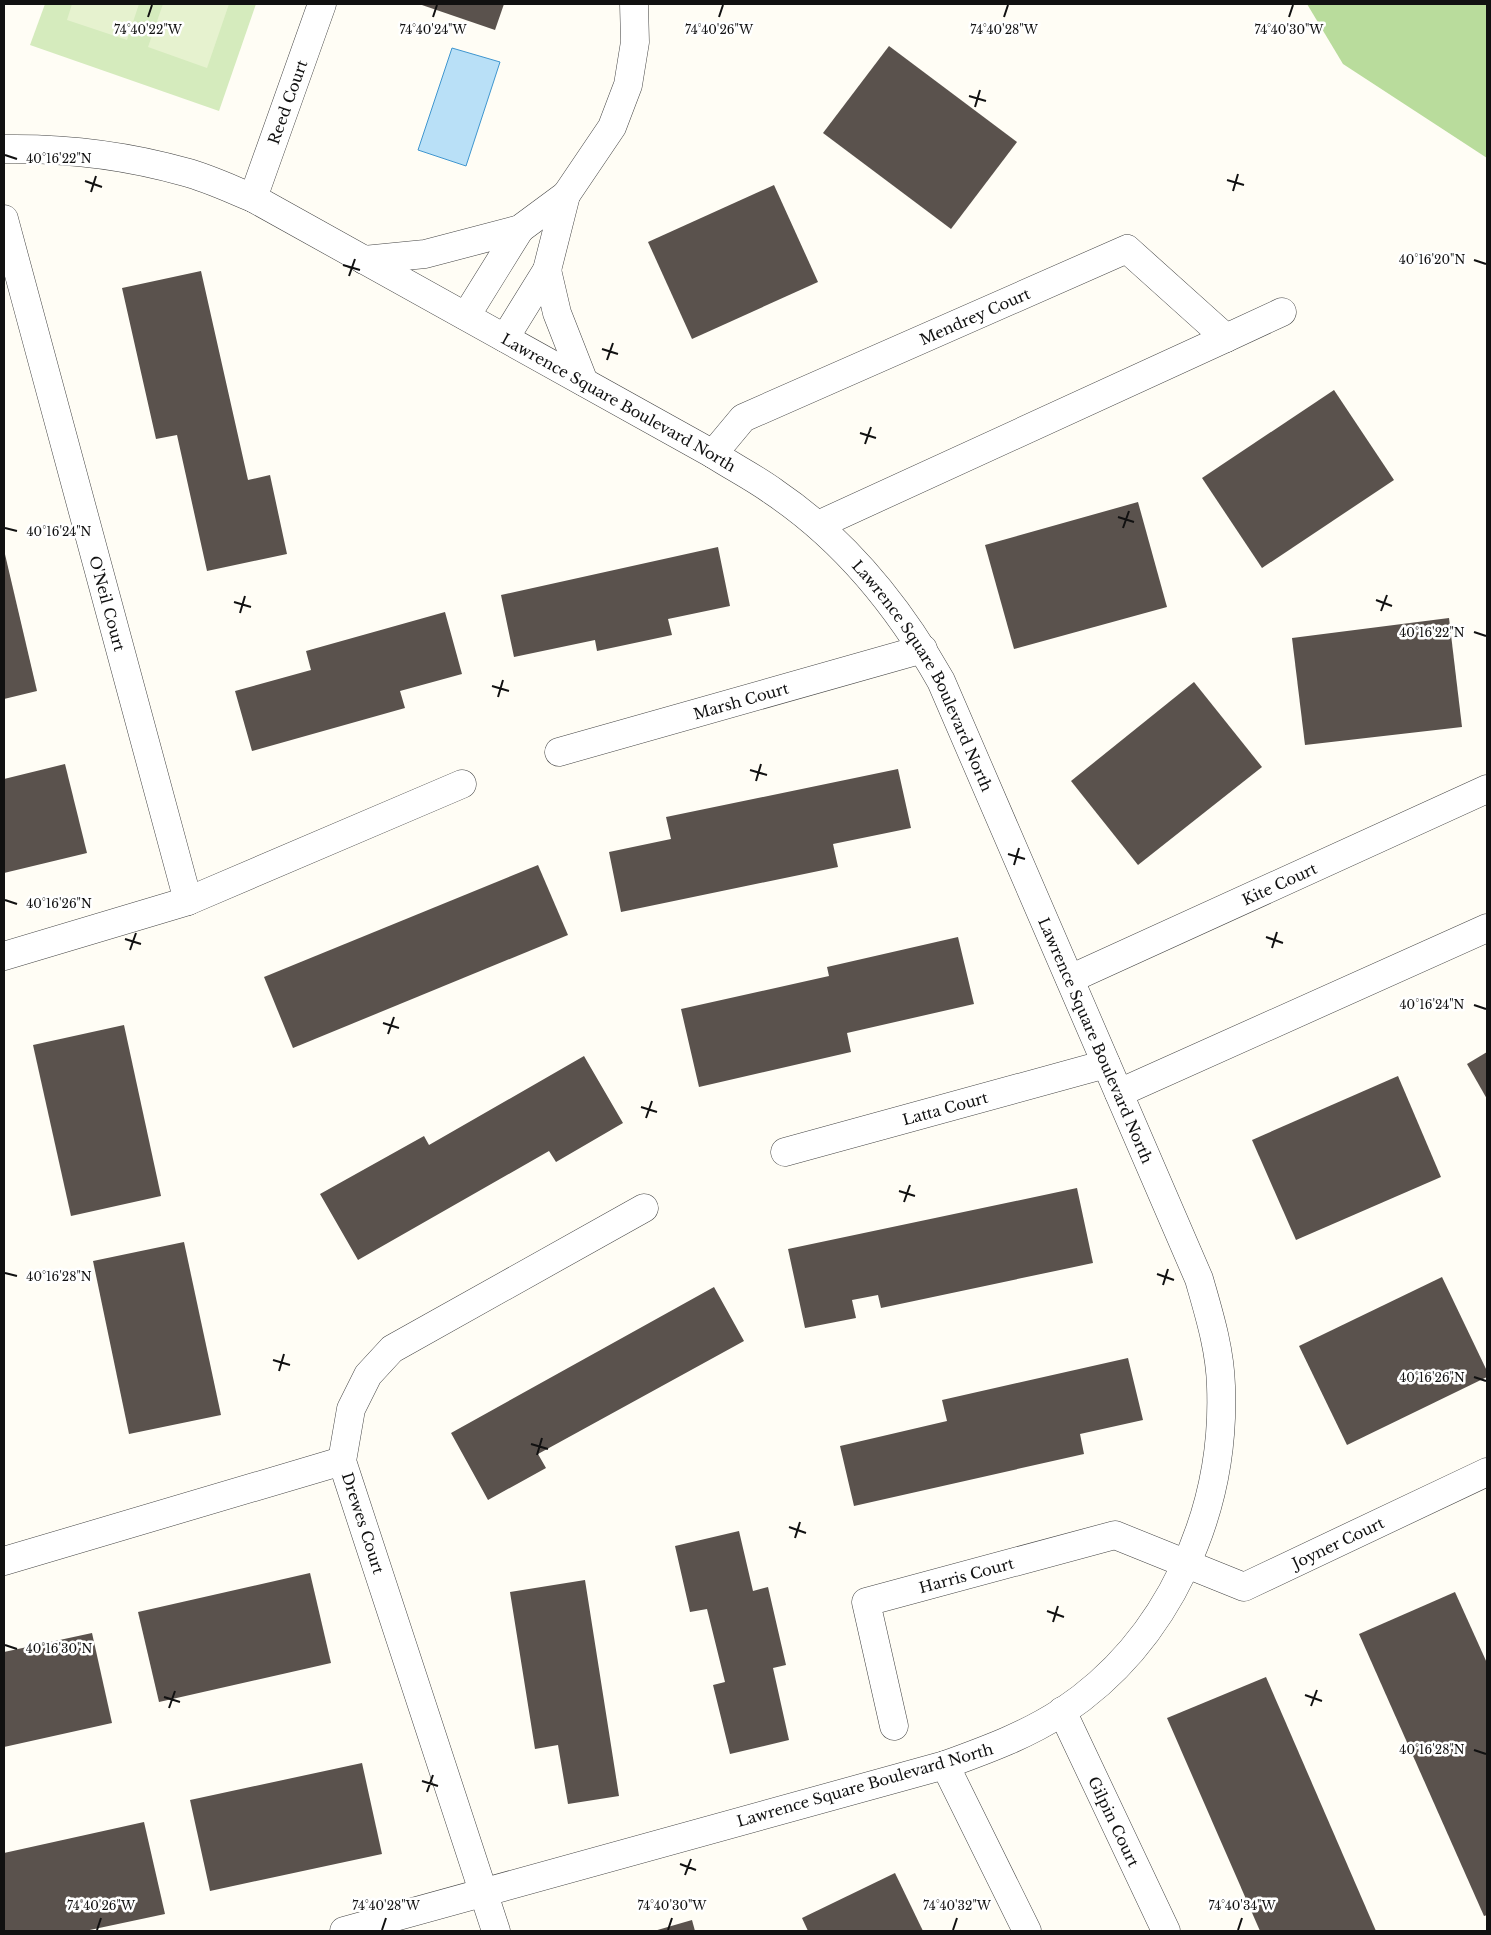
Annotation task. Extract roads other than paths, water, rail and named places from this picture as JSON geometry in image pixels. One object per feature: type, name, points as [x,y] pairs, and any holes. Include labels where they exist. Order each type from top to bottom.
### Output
[{"type":"street","name":"Reed Court","points":[[253,198],[322,4]]},
{"type":"street","points":[[466,316],[520,229],[566,195],[612,127],[628,85],[636,42],[634,4]]},
{"type":"street","name":"Lawrence Square Boulevard North","points":[[4,149],[50,148],[114,155],[187,172],[253,198],[713,454],[774,492],[818,525],[841,547],[887,597],[923,649],[941,681],[1199,1279],[1215,1334],[1221,1385],[1220,1449],[1207,1512],[1188,1563],[1150,1627],[1108,1675],[1062,1711],[1007,1743],[945,1765],[485,1892],[356,1930]]},
{"type":"street","points":[[505,338],[547,270],[566,195]]},
{"type":"street","name":"O'Neil Court","points":[[4,219],[188,901]]},
{"type":"street","points":[[364,260],[425,254],[520,229]]},
{"type":"street","name":"Mendrey Court","points":[[713,454],[743,418],[1127,249],[1226,338]]},
{"type":"street","points":[[547,270],[557,312],[584,382]]},
{"type":"street","points":[[818,525],[1282,312]]},
{"type":"street","name":"Marsh Court","points":[[559,752],[923,649]]},
{"type":"street","points":[[4,956],[188,901],[462,784]]},
{"type":"street","name":"Kite Court","points":[[1070,979],[1487,788]]},
{"type":"street","points":[[1119,1093],[1487,928]]},
{"type":"street","name":"Latta Court","points":[[785,1152],[1106,1064]]},
{"type":"street","points":[[342,1461],[351,1409],[368,1375],[392,1349],[644,1208]]},
{"type":"street","name":"Drewes Court","points":[[4,1561],[342,1461],[485,1892],[496,1931]]},
{"type":"street","name":"Joyner Court","points":[[1188,1563],[1244,1587],[1487,1472]]},
{"type":"street","name":"Harris Court","points":[[894,1726],[866,1602],[1114,1535],[1188,1563]]},
{"type":"street","name":"Gilpin Court","points":[[1062,1711],[1166,1931]]},
{"type":"street","points":[[945,1765],[1027,1931]]},
{"type":"water","points":[[452,48],[500,62],[466,166],[418,150]]}]
